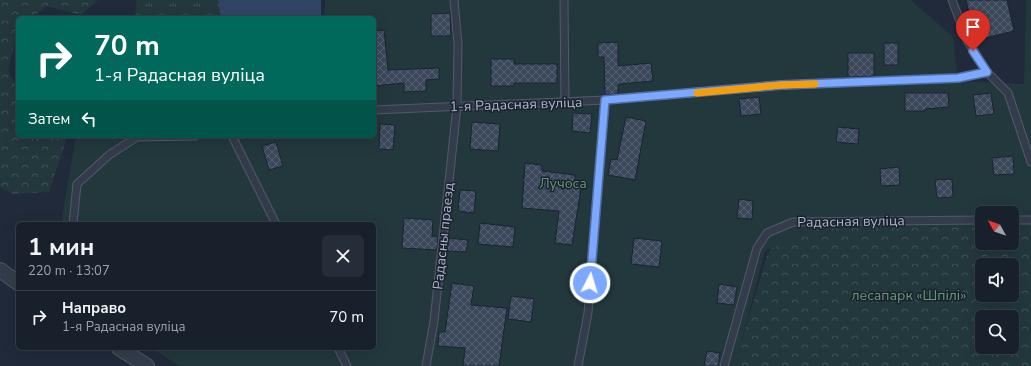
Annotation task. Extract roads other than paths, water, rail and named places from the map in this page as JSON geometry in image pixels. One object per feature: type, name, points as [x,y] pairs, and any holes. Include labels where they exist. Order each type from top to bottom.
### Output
[{"type":"street","points":[[0,270],[16,282]]},
{"type":"street","points":[[122,350],[147,366]]},
{"type":"lane","name":"Радасны праезд","points":[[426,366],[434,321],[457,106],[458,44],[454,0]]},
{"type":"lane","points":[[564,0],[565,102]]},
{"type":"lane","points":[[952,0],[967,40],[987,72],[1008,92],[1031,162]]},
{"type":"lane","name":"1-я Радасная вуліца","points":[[376,110],[605,100],[781,85],[958,78],[987,72]]},
{"type":"lane","points":[[578,366],[588,313],[605,100]]},
{"type":"lane","points":[[73,222],[77,184],[109,154],[135,138]]},
{"type":"lane","points":[[233,138],[275,222]]},
{"type":"lane","name":"Радасная вуліца","points":[[724,366],[757,248],[767,233],[793,222],[975,220]]},
{"type":"lane","points":[[1019,220],[1031,220]]},
{"type":"lane","points":[[339,350],[347,366]]},
{"type":"water","points":[[218,0],[321,0],[321,16],[221,16]]},
{"type":"park label","name":"Лучоса","points":[[563,183]]},
{"type":"park label","name":"лесапарк «Шпілі»","points":[[909,295]]}]
